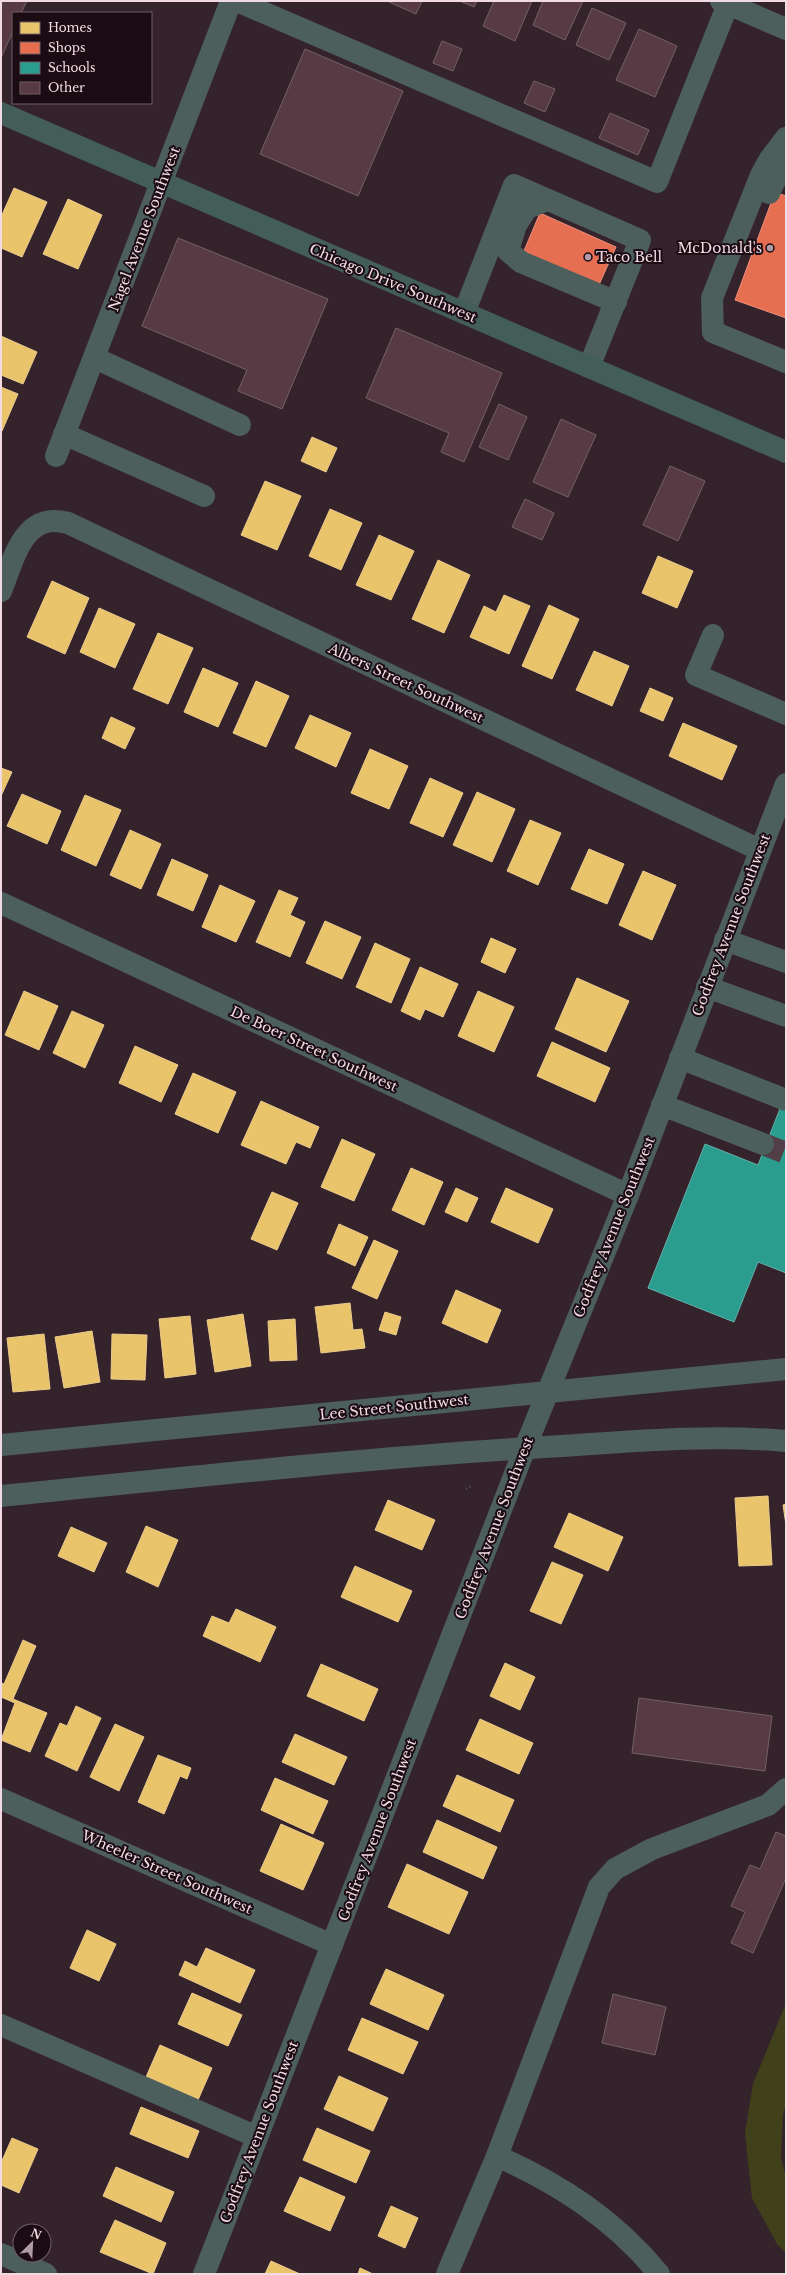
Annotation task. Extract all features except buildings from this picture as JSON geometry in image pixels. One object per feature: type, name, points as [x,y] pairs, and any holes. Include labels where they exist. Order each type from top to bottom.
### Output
[{"type":"main road","name":"Chicago Drive Southwest","points":[[1,113],[786,452]]},
{"type":"street","name":"Nagel Avenue Southwest","points":[[56,456],[95,358],[160,182],[231,1]]},
{"type":"street","points":[[237,1],[657,182],[724,2],[786,29]]},
{"type":"street","points":[[713,332],[712,298],[761,175],[770,159],[786,138]]},
{"type":"street","points":[[713,332],[772,186],[786,164]]},
{"type":"street","points":[[464,313],[514,185],[640,240],[589,367]]},
{"type":"street","points":[[547,200],[527,208],[516,225],[508,251],[521,262],[616,302]]},
{"type":"street","points":[[713,332],[786,362]]},
{"type":"street","points":[[95,358],[240,424]]},
{"type":"street","points":[[64,434],[204,496]]},
{"type":"street","name":"Albers Street Southwest","points":[[1,591],[20,544],[33,528],[50,521],[60,521],[75,526],[760,850]]},
{"type":"street","points":[[713,635],[696,675],[786,714]]},
{"type":"street","name":"Godfrey Avenue Southwest","points":[[204,2274],[525,1448],[628,1195],[786,784]]},
{"type":"street","name":"De Boer Street Southwest","points":[[1,903],[628,1195]]},
{"type":"street","points":[[725,940],[786,962]]},
{"type":"street","points":[[707,988],[786,1016]]},
{"type":"street","points":[[680,1058],[786,1100]]},
{"type":"street","points":[[662,1105],[762,1144]]},
{"type":"street","name":"Lee Street Southwest","points":[[1,1445],[786,1369]]},
{"type":"street","points":[[1,1496],[525,1448],[687,1438],[746,1437],[786,1441]]},
{"type":"street","points":[[447,2274],[497,2156],[599,1887],[615,1869],[652,1849],[768,1805],[786,1789]]},
{"type":"street","name":"Wheeler Street Southwest","points":[[1,1799],[332,1945]]},
{"type":"street","points":[[1,2024],[257,2137]]},
{"type":"street","points":[[497,2156],[536,2173],[576,2199],[621,2232],[659,2274]]},
{"type":"street","points":[[1,2254],[46,2274]]},
{"type":"path","points":[[466,1489],[471,1486]]},
{"type":"shaded area","points":[[786,2003],[786,2104],[783,2115],[781,2159],[786,2176],[786,2253],[777,2244],[752,2198],[745,2133],[753,2084]]},
{"type":"tunnel","points":[[763,1144],[786,1153]]},
{"type":"place","name":"McDonald's","points":[[770,248]]},
{"type":"place","name":"Taco Bell","points":[[588,257]]}]
